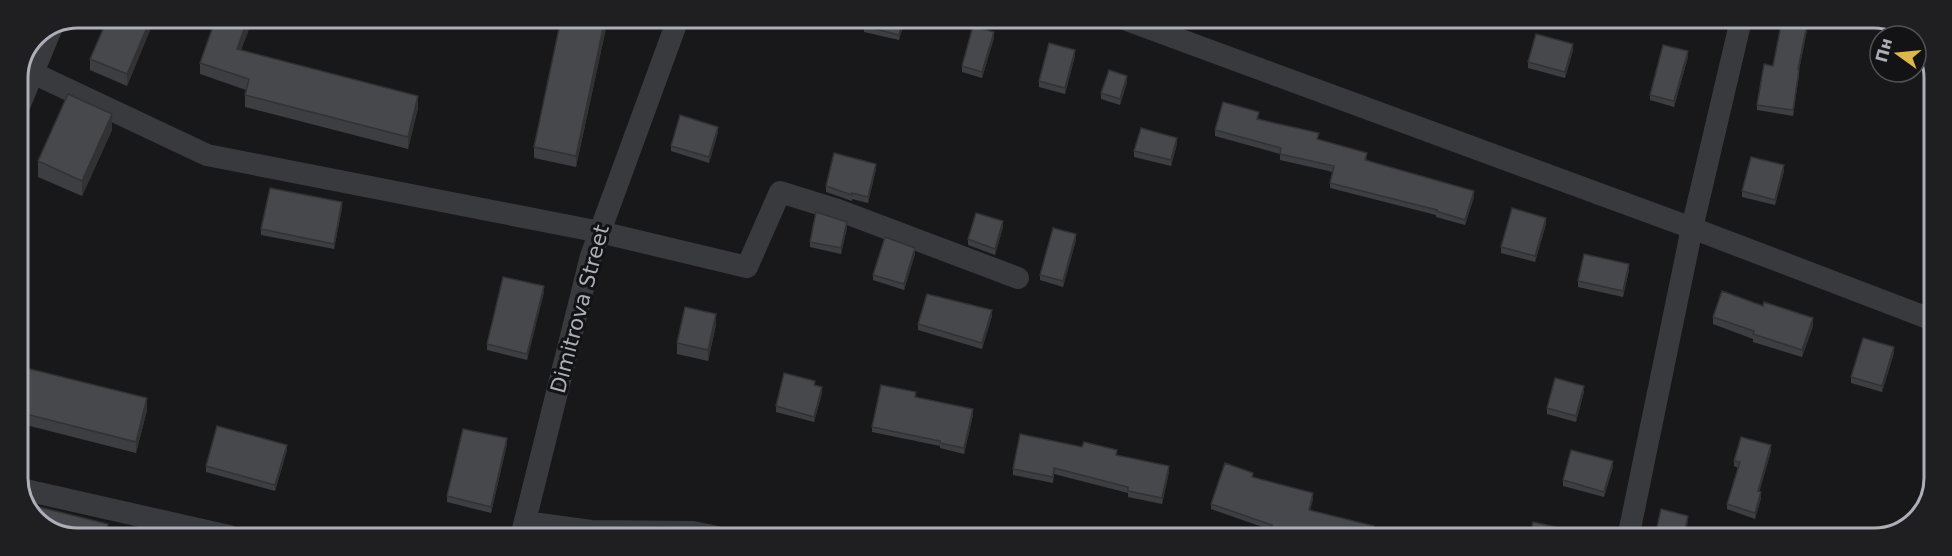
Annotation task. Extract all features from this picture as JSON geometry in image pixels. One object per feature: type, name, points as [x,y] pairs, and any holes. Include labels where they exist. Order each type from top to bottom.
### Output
[{"type":"street","name":"Dimitrova Street","points":[[523,528],[591,256],[675,28]]},
{"type":"street","points":[[1148,28],[1692,228],[1924,316]]},
{"type":"street","points":[[1630,528],[1692,228],[1739,28]]},
{"type":"street","points":[[28,85],[46,41]]},
{"type":"street","points":[[33,73],[207,155],[600,232],[747,267],[780,192],[838,210],[1018,278]]},
{"type":"street","points":[[31,491],[194,528]]},
{"type":"building","points":[[104,28],[147,28],[127,74],[90,59]]},
{"type":"building","points":[[212,28],[244,28],[237,49],[418,96],[408,137],[245,95],[249,79],[200,63]]},
{"type":"building","points":[[559,28],[603,28],[576,156],[534,147]]},
{"type":"building","points":[[872,28],[901,28],[899,35]]},
{"type":"building","points":[[972,28],[994,32],[982,72],[962,66]]},
{"type":"building","points":[[1780,28],[1806,28],[1793,110],[1757,105],[1764,64],[1773,66]]},
{"type":"building","points":[[1536,34],[1573,44],[1565,72],[1528,62]]},
{"type":"building","points":[[1049,43],[1075,50],[1065,88],[1039,81]]},
{"type":"building","points":[[1663,45],[1688,51],[1674,101],[1650,95]]},
{"type":"building","points":[[1109,70],[1127,76],[1120,99],[1101,93]]},
{"type":"building","points":[[68,94],[112,114],[82,181],[38,161]]},
{"type":"building","points":[[1223,102],[1259,112],[1257,119],[1319,133],[1317,139],[1367,153],[1365,160],[1474,191],[1465,220],[1437,210],[1330,183],[1334,166],[1280,154],[1281,148],[1215,130]]},
{"type":"building","points":[[680,115],[718,127],[709,157],[671,146]]},
{"type":"building","points":[[1141,128],[1177,138],[1171,160],[1134,151]]},
{"type":"building","points":[[834,153],[876,164],[868,197],[852,193],[852,195],[826,186]]},
{"type":"building","points":[[1751,157],[1784,165],[1775,200],[1742,191]]},
{"type":"building","points":[[270,188],[342,202],[334,244],[261,229]]},
{"type":"building","points":[[1512,208],[1546,218],[1535,256],[1501,247]]},
{"type":"building","points":[[816,212],[847,222],[841,248],[810,242]]},
{"type":"building","points":[[976,213],[1003,221],[995,249],[968,239]]},
{"type":"building","points":[[1053,228],[1076,234],[1063,281],[1040,275]]},
{"type":"building","points":[[885,237],[915,248],[904,284],[873,275]]},
{"type":"building","points":[[1584,254],[1629,264],[1623,291],[1578,281]]},
{"type":"building","points":[[503,277],[544,286],[527,354],[487,344]]},
{"type":"building","points":[[1722,291],[1763,306],[1764,302],[1813,318],[1802,350],[1753,334],[1754,331],[1713,317]]},
{"type":"building","points":[[927,294],[992,310],[982,343],[918,324]]},
{"type":"building","points":[[685,307],[716,314],[708,350],[677,343]]},
{"type":"building","points":[[1863,338],[1894,347],[1882,386],[1851,377]]},
{"type":"building","points":[[29,369],[147,398],[136,442],[29,415]]},
{"type":"building","points":[[784,373],[815,381],[814,385],[822,387],[814,417],[776,406]]},
{"type":"building","points":[[1555,378],[1584,386],[1576,416],[1547,408]]},
{"type":"building","points":[[881,385],[916,392],[915,397],[973,409],[964,448],[872,427]]},
{"type":"building","points":[[217,426],[287,445],[275,485],[206,466]]},
{"type":"building","points":[[463,429],[507,438],[491,507],[447,496]]},
{"type":"building","points":[[1020,434],[1082,447],[1084,442],[1117,450],[1116,455],[1169,466],[1162,498],[1128,491],[1128,487],[1054,468],[1053,477],[1013,469]]},
{"type":"building","points":[[1741,437],[1771,445],[1758,491],[1761,492],[1755,513],[1727,504],[1740,462],[1734,461]]},
{"type":"building","points":[[1571,450],[1613,461],[1604,492],[1563,480]]},
{"type":"building","points":[[1225,463],[1253,473],[1252,477],[1313,493],[1309,510],[1374,526],[1373,528],[1271,528],[1272,525],[1211,504]]},
{"type":"building","points":[[38,507],[108,524],[107,528],[65,526],[51,519]]},
{"type":"building","points":[[1661,509],[1688,516],[1685,528],[1657,528]]},
{"type":"building","points":[[1533,522],[1560,528],[1532,528]]}]
